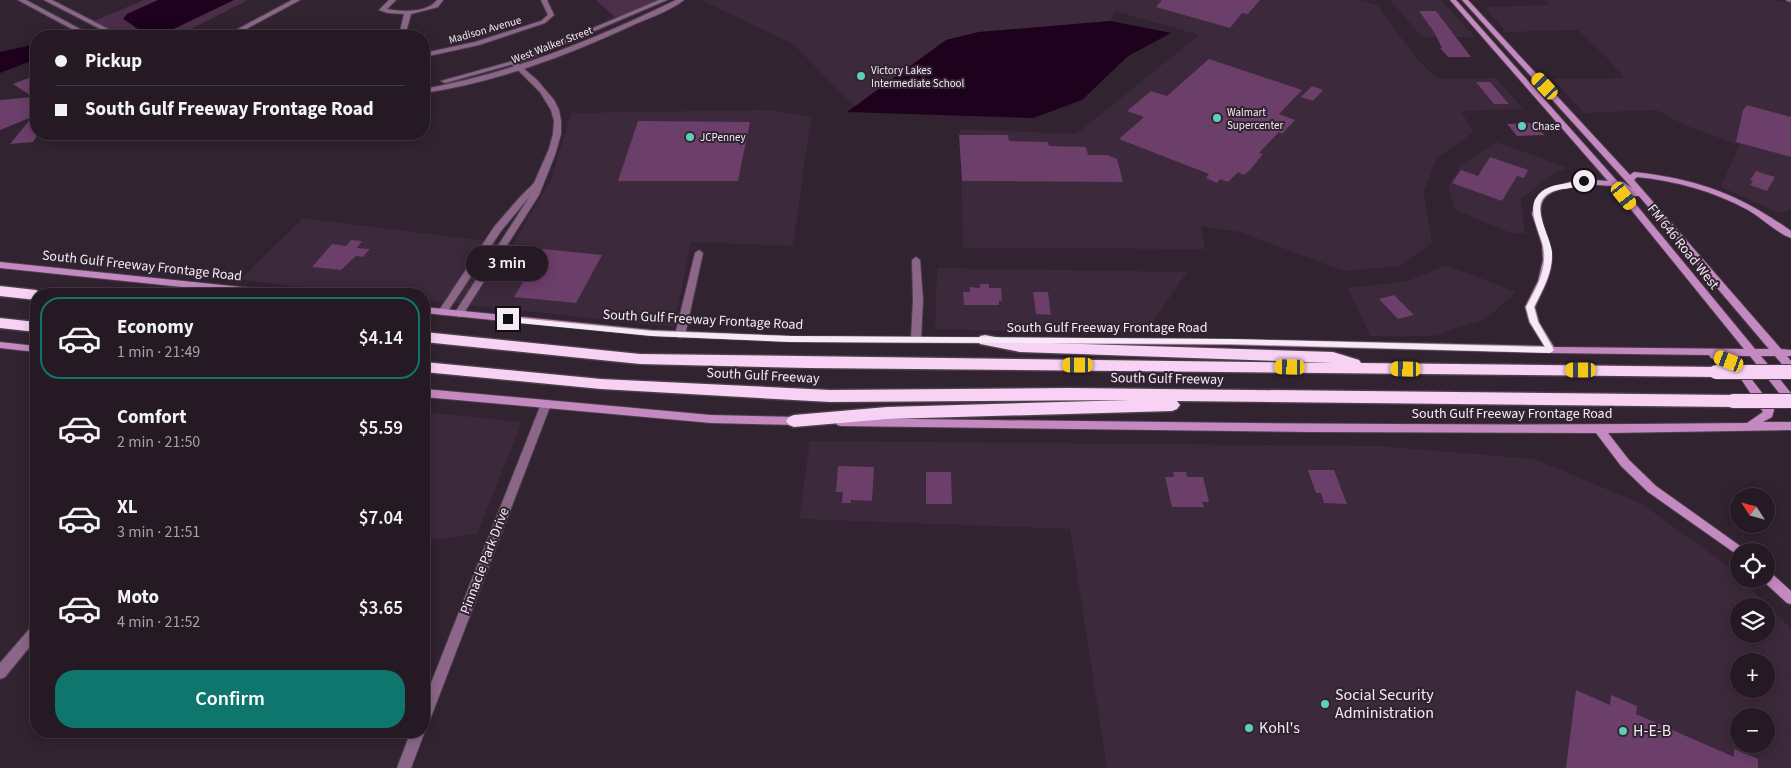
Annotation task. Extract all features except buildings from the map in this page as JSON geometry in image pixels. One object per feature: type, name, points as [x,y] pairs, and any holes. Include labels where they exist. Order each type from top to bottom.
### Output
[{"type":"highway","points":[[0,291],[30,294]]},
{"type":"highway","points":[[0,322],[30,326]]},
{"type":"highway","name":"South Gulf Freeway","points":[[430,337],[640,359],[809,364],[1791,372]]},
{"type":"highway","points":[[985,340],[1020,347],[1333,356],[1367,368]]},
{"type":"highway","name":"South Gulf Freeway","points":[[430,368],[601,384],[830,396],[1069,394],[1354,398],[1791,400]]},
{"type":"highway","points":[[794,420],[887,413],[1252,404],[1354,398]]},
{"type":"main road","name":"FM 646 Road West","points":[[1453,0],[1591,157],[1791,400]]},
{"type":"main road","name":"FM 646 Road West","points":[[1465,0],[1630,178],[1791,368]]},
{"type":"main road","points":[[1591,157],[1615,173],[1642,182],[1658,181],[1660,178],[1697,185],[1728,195],[1758,210],[1791,235]]},
{"type":"main road","points":[[1550,350],[1534,322],[1530,307],[1546,275],[1548,252],[1538,220],[1537,203],[1542,195],[1557,186],[1580,183],[1608,186],[1612,183],[1633,190],[1655,209]]},
{"type":"main road","name":"South Gulf Freeway Frontage Road","points":[[0,265],[223,288]]},
{"type":"main road","name":"South Gulf Freeway Frontage Road","points":[[430,311],[680,335],[916,340],[1239,342],[1550,350],[1791,353]]},
{"type":"main road","points":[[0,344],[30,348]]},
{"type":"main road","points":[[1707,353],[1736,365],[1768,410],[1768,414],[1751,426]]},
{"type":"main road","name":"South Gulf Freeway Frontage Road","points":[[430,394],[711,419],[1311,428],[1599,429],[1791,426]]},
{"type":"main road","points":[[1599,429],[1625,464],[1652,489],[1730,545]]},
{"type":"main road","points":[[1775,584],[1791,599]]},
{"type":"street","points":[[22,0],[79,30]]},
{"type":"street","points":[[47,0],[108,30]]},
{"type":"street","points":[[240,30],[297,0]]},
{"type":"street","points":[[382,10],[392,0]]},
{"type":"street","name":"Madison Avenue","points":[[430,54],[506,36],[550,18],[550,12],[544,0]]},
{"type":"street","name":"West Walker Street","points":[[430,83],[452,80],[514,63],[664,0]]},
{"type":"street","name":"West Walker Street","points":[[430,90],[465,85],[521,69],[681,0]]},
{"type":"street","points":[[373,13],[382,10],[408,12],[438,3],[446,9]]},
{"type":"street","points":[[404,30],[408,12]]},
{"type":"street","points":[[459,314],[535,195],[537,185],[553,149],[559,122],[546,92],[514,63]]},
{"type":"street","points":[[443,312],[497,232],[526,195],[537,185]]},
{"type":"street","points":[[680,335],[700,253]]},
{"type":"street","points":[[916,260],[918,300],[916,340]]},
{"type":"street","name":"Pinnacle Park Drive","points":[[430,703],[546,404]]},
{"type":"street","points":[[0,673],[30,637]]},
{"type":"street","points":[[404,765],[415,738]]},
{"type":"shaded area","points":[[144,0],[248,0],[189,30],[113,30],[94,21]]},
{"type":"shaded area","points":[[158,0],[234,0],[172,30],[139,30],[123,19],[127,14]]},
{"type":"shaded area","points":[[596,0],[661,0],[617,19]]},
{"type":"shaded area","points":[[701,0],[1358,0],[1377,5],[1417,59],[1438,79],[1496,78],[1523,109],[1461,111],[1474,132],[1436,159],[1424,193],[1432,243],[1399,266],[1344,271],[1239,232],[1201,226],[1205,249],[963,248],[960,129],[1076,134],[1199,35],[1115,11],[1110,21],[979,32],[946,40],[855,107],[793,44]]},
{"type":"shaded area","points":[[1390,0],[1441,0],[1475,37],[1422,37]]},
{"type":"shaded area","points":[[1545,0],[1776,0],[1791,3],[1791,210],[1780,213],[1721,187],[1739,145],[1687,126],[1656,110],[1584,113],[1553,79],[1624,78],[1606,57],[1578,30],[1506,32],[1485,7],[1549,5]]},
{"type":"shaded area","points":[[1110,21],[1171,33],[1128,56],[1082,100],[1033,118],[847,112],[946,40],[979,32]]},
{"type":"shaded area","points":[[30,45],[30,61],[0,73],[0,52]]},
{"type":"shaded area","points":[[772,110],[811,117],[793,246],[691,242],[674,327],[430,301],[430,288],[313,288],[240,280],[303,218],[513,244],[551,180],[571,113]]},
{"type":"shaded area","points":[[1496,142],[1569,168],[1556,172],[1521,199],[1525,233],[1513,234],[1455,210],[1448,186],[1461,165]]},
{"type":"shaded area","points":[[1446,265],[1517,292],[1484,320],[1431,336],[1370,336],[1348,288],[1408,281]]},
{"type":"shaded area","points":[[937,268],[1187,272],[1145,334],[935,329]]},
{"type":"shaded area","points":[[430,413],[522,422],[477,534],[430,540]]},
{"type":"shaded area","points":[[810,441],[1380,446],[1535,459],[1642,504],[1730,568],[1730,588],[1750,588],[1760,598],[1730,598],[1730,643],[1775,643],[1775,612],[1791,628],[1791,768],[1107,768],[1070,529],[799,519]]},
{"type":"place","name":"Victory Lakes Intermediate School","points":[[861,76]]},
{"type":"place","name":"Walmart Supercenter","points":[[1217,118]]},
{"type":"place","name":"Chase","points":[[1522,126]]},
{"type":"place","name":"JCPenney","points":[[690,137]]},
{"type":"place","name":"Social Security Administration","points":[[1325,704]]},
{"type":"place","name":"Kohl's","points":[[1249,728]]},
{"type":"place","name":"H-E-B","points":[[1623,731]]},
{"type":"route","points":[[508,319],[652,333],[791,339],[1231,342],[1550,350],[1534,322],[1530,307],[1546,275],[1548,252],[1538,220],[1537,203],[1542,195],[1557,186],[1584,181]]}]
